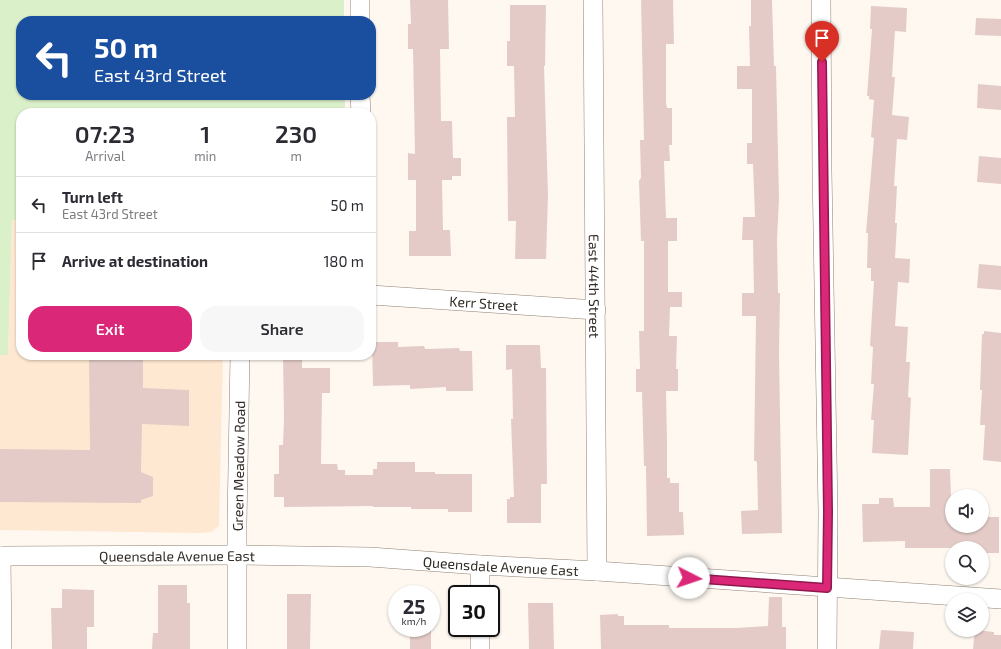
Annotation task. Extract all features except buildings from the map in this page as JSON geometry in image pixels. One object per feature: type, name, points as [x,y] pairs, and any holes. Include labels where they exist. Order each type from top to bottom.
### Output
[{"type":"street","points":[[360,0],[360,16]]},
{"type":"street","name":"East 44th Street","points":[[593,0],[597,571]]},
{"type":"street","points":[[821,0],[822,171],[828,512],[828,649]]},
{"type":"street","name":"Kerr Street","points":[[376,295],[596,310]]},
{"type":"street","name":"Green Meadow Road","points":[[237,649],[237,522],[240,360]]},
{"type":"street","name":"Queensdale Avenue East","points":[[0,556],[238,555],[370,557],[1001,599]]},
{"type":"street","points":[[0,556],[2,649]]},
{"type":"street","points":[[480,565],[480,585]]},
{"type":"street","points":[[480,637],[480,649]]},
{"type":"shaded area","points":[[12,220],[16,220],[16,360],[223,360],[219,526],[211,532],[199,533],[0,530],[0,355],[8,355]]},
{"type":"green space","points":[[0,0],[344,0],[344,16],[16,16],[16,100],[345,100],[345,108],[16,108],[16,220],[12,220],[8,355],[0,355]]},
{"type":"route","points":[[689,578],[827,588],[828,512],[822,171],[822,62]]}]
